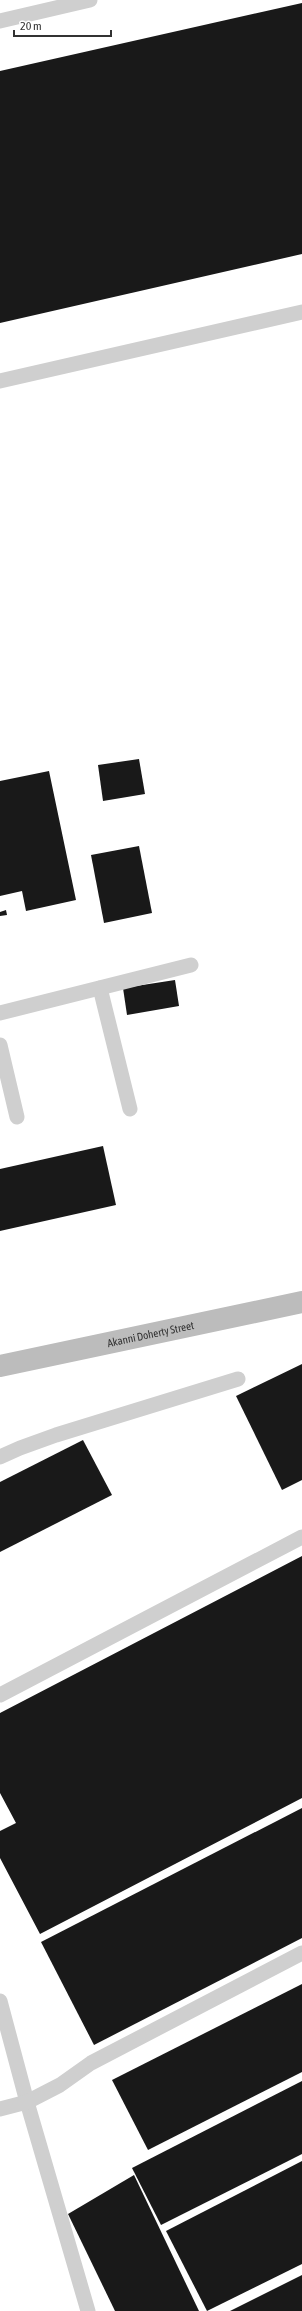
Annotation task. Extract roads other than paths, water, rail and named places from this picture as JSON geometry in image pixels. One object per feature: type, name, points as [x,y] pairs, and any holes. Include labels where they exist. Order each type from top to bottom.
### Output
[{"type":"street","name":"Akanni Doherty Street","points":[[0,1366],[302,1302]]},
{"type":"lane","points":[[0,21],[90,0]]},
{"type":"lane","points":[[0,381],[302,312]]},
{"type":"lane","points":[[0,1013],[191,965]]},
{"type":"lane","points":[[100,988],[130,1109]]},
{"type":"lane","points":[[0,1045],[17,1117]]},
{"type":"lane","points":[[0,1457],[20,1448],[64,1433],[238,1379]]},
{"type":"lane","points":[[0,1695],[302,1537]]},
{"type":"lane","points":[[0,2109],[27,2102],[60,2085],[91,2063],[302,1953]]},
{"type":"lane","points":[[0,2001],[27,2102],[88,2311]]}]
